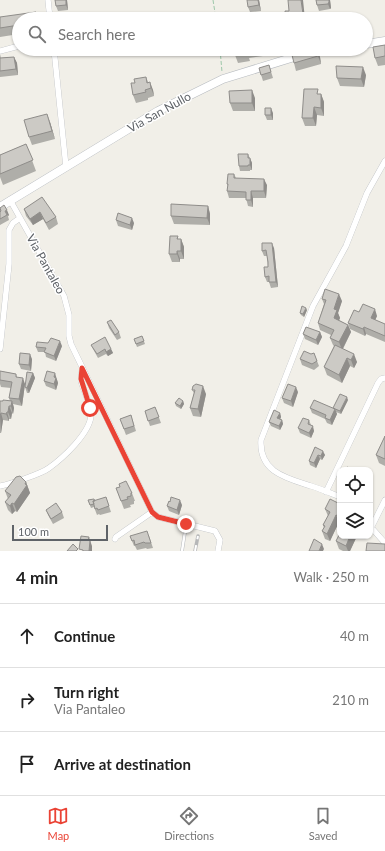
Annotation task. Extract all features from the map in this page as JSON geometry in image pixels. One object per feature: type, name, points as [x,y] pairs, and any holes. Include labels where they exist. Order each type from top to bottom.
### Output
[{"type":"street","points":[[48,0],[49,12]]},
{"type":"street","points":[[373,43],[385,41]]},
{"type":"street","points":[[0,51],[12,48]]},
{"type":"street","points":[[55,56],[66,167]]},
{"type":"street","name":"Via San Nullo","points":[[0,207],[158,111],[223,79],[298,56]]},
{"type":"street","points":[[337,496],[298,482],[273,470],[264,460],[261,451],[262,440],[313,306],[346,246],[367,193],[385,161]]},
{"type":"street","name":"Via Pantaleo","points":[[10,200],[64,296],[69,315],[69,336],[71,344],[152,512]]},
{"type":"street","points":[[0,349],[9,264],[9,230],[13,222],[20,218]]},
{"type":"street","points":[[0,486],[35,475],[49,468],[78,441],[85,432],[89,424],[90,408],[81,379],[82,368]]},
{"type":"street","points":[[326,492],[378,383],[381,379],[385,378]]},
{"type":"street","points":[[373,523],[385,500]]},
{"type":"street","points":[[115,539],[152,512],[158,517],[215,531],[220,540],[218,551]]},
{"type":"street","points":[[373,529],[385,543]]},
{"type":"lane","points":[[182,551],[186,524]]},
{"type":"path","points":[[213,0],[215,12]]},
{"type":"path","points":[[221,56],[223,79]]},
{"type":"building","points":[[55,0],[66,0],[66,5],[56,6]]},
{"type":"building","points":[[247,0],[258,0],[259,5],[248,7]]},
{"type":"building","points":[[288,0],[301,0],[303,12],[285,12],[289,11]]},
{"type":"building","points":[[316,0],[329,0],[329,2],[328,4],[317,5]]},
{"type":"building","points":[[12,15],[12,26],[0,28],[0,17]]},
{"type":"building","points":[[385,45],[385,56],[375,58],[373,47]]},
{"type":"building","points":[[292,56],[318,56],[294,63]]},
{"type":"building","points":[[14,57],[16,69],[0,71],[0,58]]},
{"type":"building","points":[[269,65],[271,72],[261,75],[259,68]]},
{"type":"building","points":[[336,66],[363,67],[361,79],[337,78]]},
{"type":"building","points":[[146,77],[147,83],[150,82],[151,88],[145,90],[146,92],[133,95],[131,83],[135,83],[134,79]]},
{"type":"building","points":[[304,89],[318,89],[317,94],[321,94],[321,108],[314,107],[313,118],[302,118]]},
{"type":"building","points":[[252,90],[252,103],[230,103],[229,91]]},
{"type":"building","points":[[265,108],[271,108],[271,115],[265,115]]},
{"type":"building","points":[[47,114],[52,131],[29,137],[24,120]]},
{"type":"building","points":[[26,144],[33,160],[0,174],[0,155]]},
{"type":"building","points":[[238,154],[248,154],[248,158],[250,158],[250,165],[239,166]]},
{"type":"building","points":[[228,174],[234,174],[234,178],[264,179],[264,191],[251,191],[251,200],[246,200],[246,192],[227,191]]},
{"type":"building","points":[[42,197],[56,217],[46,223],[40,212],[30,219],[24,209]]},
{"type":"building","points":[[171,204],[208,206],[207,218],[171,216]]},
{"type":"building","points":[[4,205],[7,210],[5,211],[7,215],[0,219],[0,208]]},
{"type":"building","points":[[118,213],[132,218],[130,225],[116,220]]},
{"type":"building","points":[[170,236],[178,236],[177,239],[181,239],[181,251],[177,251],[177,254],[169,254]]},
{"type":"building","points":[[262,243],[272,243],[276,282],[269,282],[269,276],[265,277],[264,267],[268,267],[268,262],[266,250],[262,251]]},
{"type":"building","points":[[325,289],[339,294],[334,309],[337,310],[334,318],[348,325],[339,342],[330,338],[334,330],[318,323],[326,300],[322,299]]},
{"type":"building","points":[[363,304],[375,309],[371,318],[385,324],[385,336],[364,327],[363,329],[348,323],[354,310],[359,312]]},
{"type":"building","points":[[302,306],[306,308],[303,314],[300,313]]},
{"type":"building","points":[[111,320],[119,332],[115,335],[107,322]]},
{"type":"building","points":[[306,327],[320,332],[316,340],[303,334]]},
{"type":"building","points":[[142,336],[144,341],[136,344],[134,339]]},
{"type":"building","points":[[105,337],[111,349],[106,352],[105,349],[97,354],[91,345]]},
{"type":"building","points":[[51,338],[60,341],[54,356],[44,352],[46,348],[36,347],[37,342],[48,343]]},
{"type":"building","points":[[335,345],[354,354],[351,360],[347,358],[339,375],[324,367]]},
{"type":"building","points":[[304,351],[311,354],[314,353],[317,361],[312,364],[300,359]]},
{"type":"building","points":[[20,353],[30,354],[29,365],[19,364]]},
{"type":"building","points":[[0,371],[16,374],[16,377],[23,378],[19,399],[9,398],[12,382],[0,380]]},
{"type":"building","points":[[47,371],[55,373],[54,377],[56,378],[54,384],[44,381]]},
{"type":"building","points":[[27,372],[33,373],[27,388],[25,387]]},
{"type":"building","points":[[196,384],[203,386],[198,409],[190,408],[195,390],[192,390],[193,386]]},
{"type":"building","points":[[288,384],[296,387],[291,401],[282,398]]},
{"type":"building","points":[[340,394],[347,397],[340,411],[333,408]]},
{"type":"building","points":[[179,398],[183,401],[180,406],[175,403]]},
{"type":"building","points":[[314,400],[335,409],[330,420],[325,418],[326,415],[310,408]]},
{"type":"building","points":[[0,401],[12,401],[8,412],[6,414],[1,413],[0,416]]},
{"type":"building","points":[[155,407],[159,417],[148,421],[145,411]]},
{"type":"building","points":[[274,410],[280,413],[277,418],[282,420],[279,426],[269,422]]},
{"type":"building","points":[[131,415],[134,426],[124,429],[120,419]]},
{"type":"building","points":[[303,418],[309,420],[308,424],[313,426],[309,433],[298,428]]},
{"type":"building","points":[[385,436],[385,459],[376,455]]},
{"type":"building","points":[[315,447],[323,451],[321,456],[318,455],[314,463],[309,461]]},
{"type":"building","points":[[20,476],[27,485],[14,504],[12,503],[10,506],[5,502],[11,495],[5,491],[16,477]]},
{"type":"building","points":[[126,481],[132,493],[131,496],[127,497],[128,499],[121,501],[116,488],[120,487],[119,484]]},
{"type":"building","points":[[106,497],[109,506],[98,510],[97,508],[95,509],[93,501]]},
{"type":"building","points":[[171,497],[180,500],[177,510],[167,506]]},
{"type":"building","points":[[94,499],[94,504],[90,505],[88,500]]},
{"type":"building","points":[[330,499],[337,502],[337,516],[327,534],[322,531],[325,526],[323,525],[330,512],[325,509]]},
{"type":"building","points":[[56,503],[62,512],[51,519],[46,510]]},
{"type":"building","points":[[147,531],[151,543],[144,542],[135,545],[134,540],[132,541],[130,536]]},
{"type":"building","points":[[81,536],[89,537],[89,551],[79,549]]},
{"type":"building","points":[[314,539],[322,544],[319,551],[309,551]]},
{"type":"building","points":[[337,539],[349,539],[346,546],[336,541]]},
{"type":"building","points":[[367,543],[385,544],[385,551],[366,551]]},
{"type":"building","points":[[73,544],[78,549],[76,551],[67,551]]},
{"type":"railway","points":[[195,551],[198,536]]},
{"type":"route","points":[[90,408],[81,379],[82,368],[152,512],[158,517],[186,524]]}]
